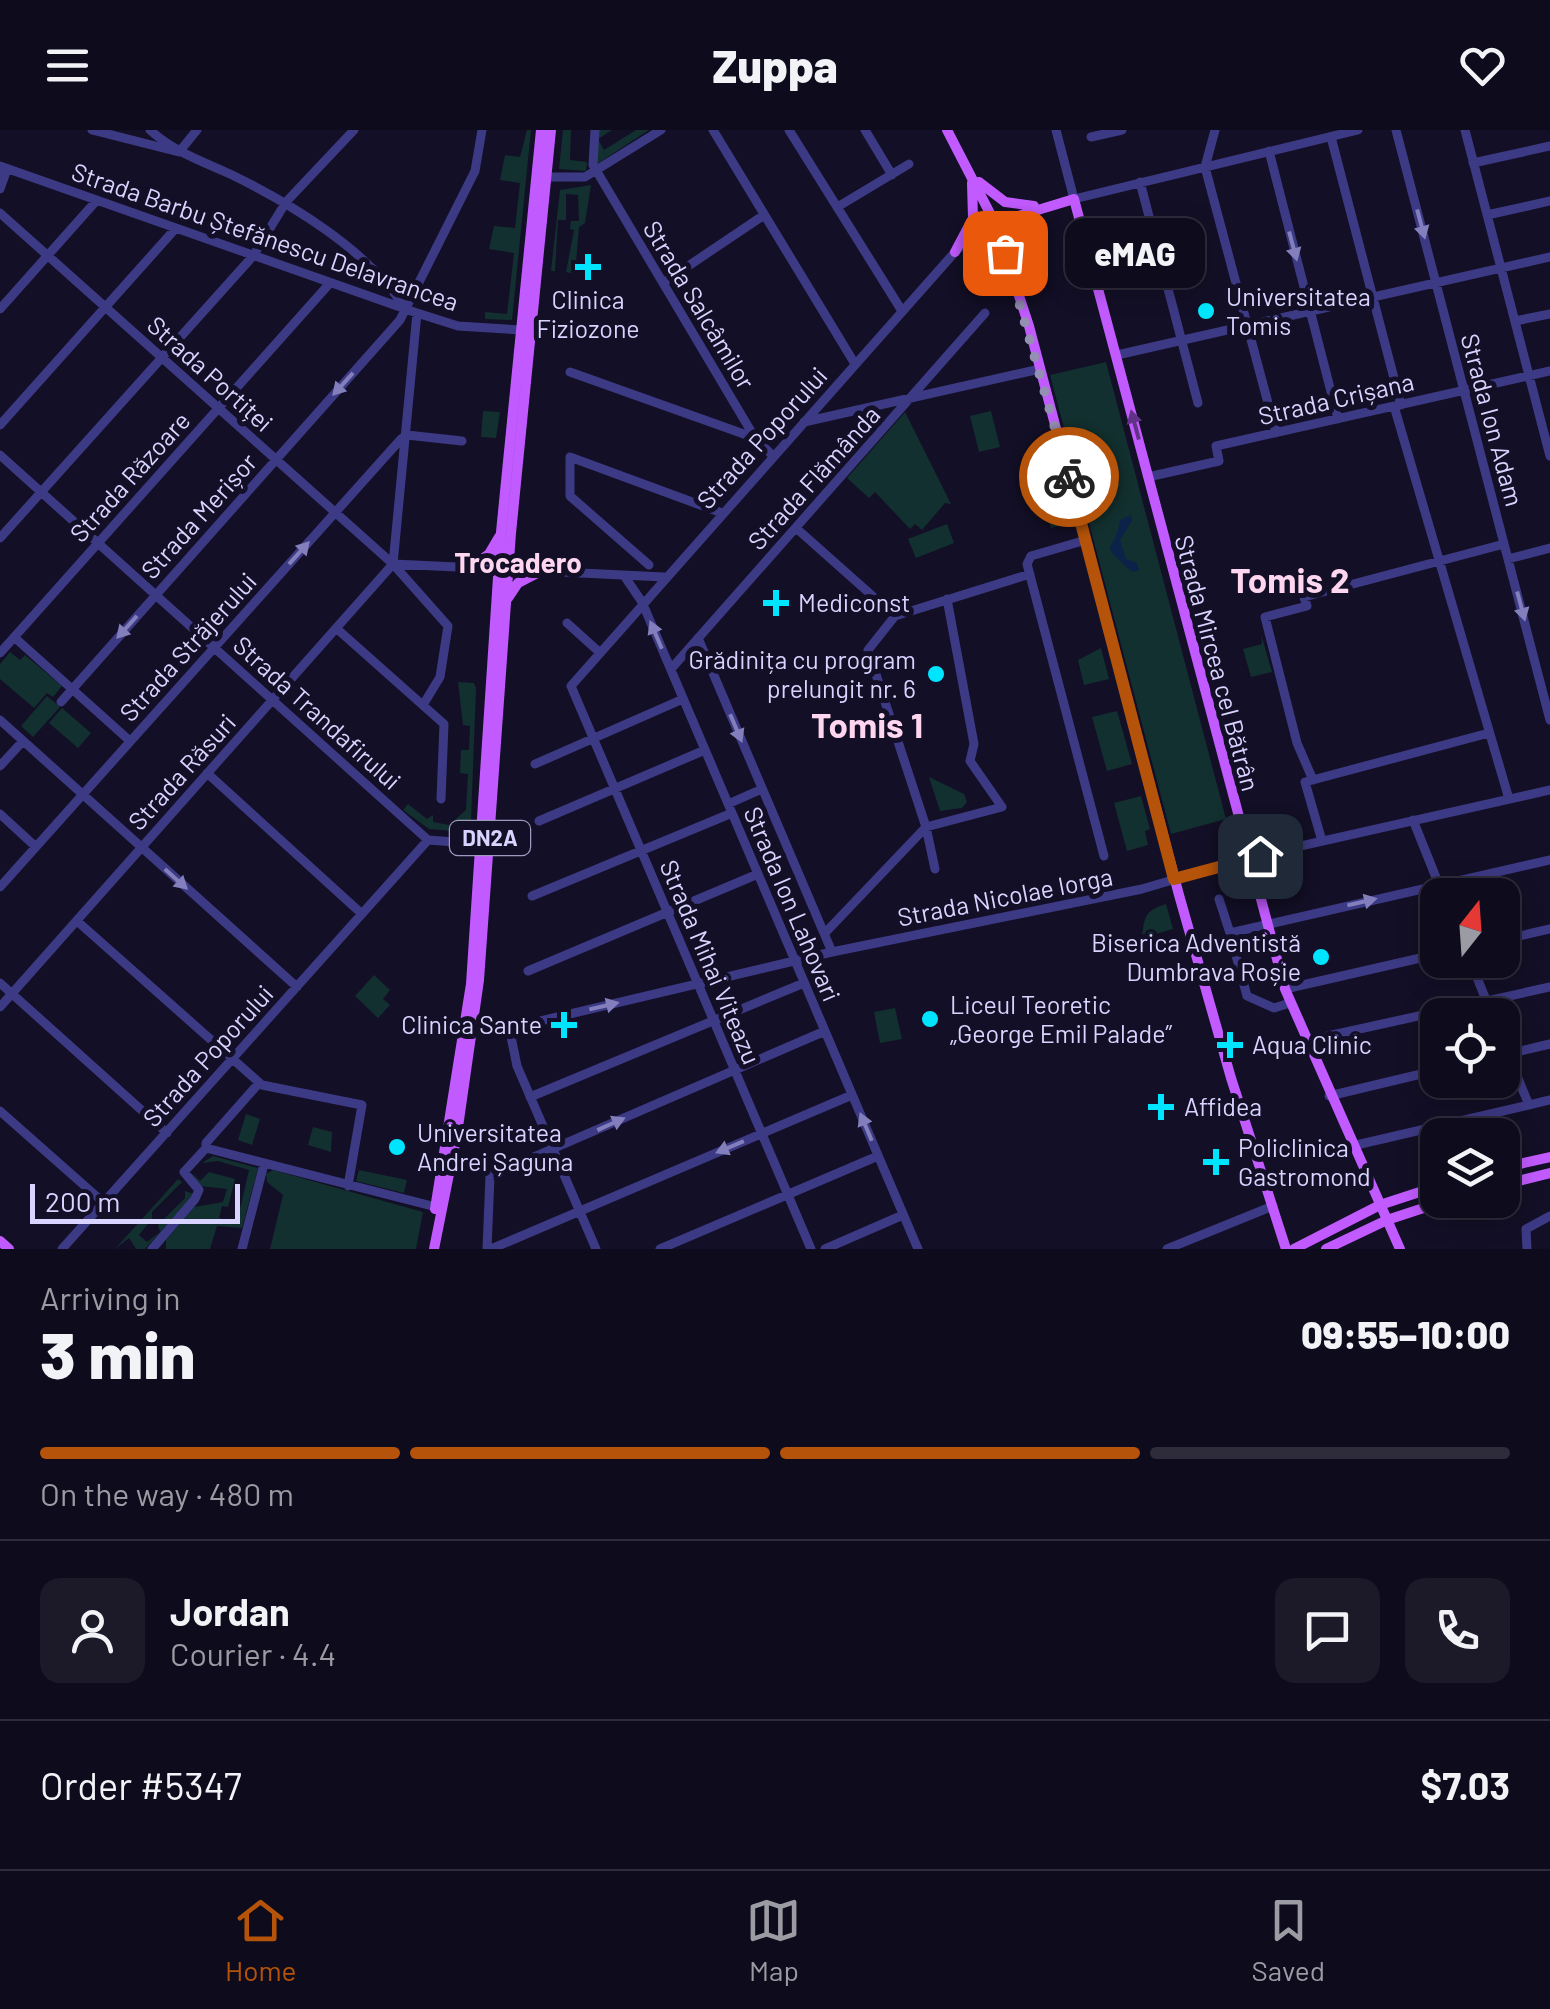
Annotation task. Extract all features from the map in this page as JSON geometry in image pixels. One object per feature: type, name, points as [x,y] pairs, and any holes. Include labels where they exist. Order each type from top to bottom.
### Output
[{"type":"main road","points":[[503,570],[501,532],[540,130]]},
{"type":"main road","name":"DN2A","points":[[430,1249],[470,1023],[503,570],[551,130]]},
{"type":"main road","points":[[947,130],[995,223],[1040,370],[1174,879],[1272,1206],[1290,1249],[1380,1204],[1420,1192]]},
{"type":"main road","points":[[970,172],[1005,202],[1050,205]]},
{"type":"main road","points":[[955,252],[973,218],[970,172]]},
{"type":"main road","points":[[995,223],[1074,198]]},
{"type":"main road","name":"Strada Mircea cel Bătrân","points":[[1074,198],[1285,989],[1329,1096],[1400,1249]]},
{"type":"main road","points":[[471,568],[489,554],[501,532]]},
{"type":"main road","name":"DN2A","points":[[430,1249],[470,1023],[506,604],[503,570]]},
{"type":"main road","points":[[506,604],[518,583],[541,571]]},
{"type":"main road","points":[[1520,1164],[1550,1157]]},
{"type":"main road","points":[[1520,1180],[1550,1173]]},
{"type":"main road","points":[[1326,1249],[1420,1209]]},
{"type":"main road","points":[[0,1241],[9,1249]]},
{"type":"street","points":[[92,130],[179,152],[286,202],[356,256],[405,310]]},
{"type":"street","points":[[179,152],[197,130]]},
{"type":"street","points":[[0,538],[253,256],[286,202],[354,130]]},
{"type":"street","name":"Strada Merișor","points":[[60,702],[405,310],[476,171],[482,130]]},
{"type":"street","points":[[594,130],[592,160],[597,171]]},
{"type":"street","points":[[546,176],[579,179],[660,130]]},
{"type":"street","points":[[713,130],[855,364]]},
{"type":"street","points":[[788,130],[902,311]]},
{"type":"street","points":[[865,130],[892,175]]},
{"type":"street","name":"Strada Mircea cel Bătrân","points":[[1056,130],[1074,198]]},
{"type":"street","points":[[1091,138],[1122,130]]},
{"type":"street","points":[[1214,130],[1205,167],[1276,433]]},
{"type":"street","points":[[1074,198],[1358,130]]},
{"type":"street","name":"Strada Ion Adam","points":[[1396,130],[1550,720]]},
{"type":"street","points":[[1465,130],[1546,427],[1550,456]]},
{"type":"street","points":[[152,131],[179,152]]},
{"type":"street","points":[[1331,136],[1438,562],[1509,799]]},
{"type":"street","points":[[1473,163],[1550,146]]},
{"type":"street","points":[[1269,152],[1338,419]]},
{"type":"street","points":[[839,206],[910,164]]},
{"type":"street","points":[[0,166],[5,175],[0,189]]},
{"type":"street","name":"Strada Barbu Ștefănescu Delavrancea","points":[[0,166],[417,314],[458,326],[520,330]]},
{"type":"street","name":"Strada Salcâmilor","points":[[597,171],[755,438],[773,456]]},
{"type":"street","points":[[1140,182],[1198,403]]},
{"type":"street","points":[[0,309],[97,200]]},
{"type":"street","points":[[1487,216],[1550,201]]},
{"type":"street","name":"Strada Portiței","points":[[0,213],[393,564],[448,626],[440,677],[423,706]]},
{"type":"street","points":[[663,283],[764,215]]},
{"type":"street","name":"Strada Poporului","points":[[572,691],[574,678],[955,252],[972,235],[995,223]]},
{"type":"street","points":[[0,425],[176,228]]},
{"type":"street","points":[[1117,355],[1550,257]]},
{"type":"street","name":"Strada Răzoare","points":[[0,653],[330,283]]},
{"type":"street","name":"Strada Flămânda","points":[[671,669],[985,313]]},
{"type":"street","points":[[417,314],[393,564],[664,577]]},
{"type":"street","points":[[1515,322],[1550,314]]},
{"type":"street","points":[[803,422],[1040,370]]},
{"type":"street","name":"Strada Crișana","points":[[1148,477],[1220,460],[1216,446],[1550,371]]},
{"type":"street","points":[[570,372],[755,438]]},
{"type":"street","points":[[406,435],[462,441]]},
{"type":"street","name":"Strada Străjerului","points":[[0,887],[406,435]]},
{"type":"street","name":"Strada Trandafirului","points":[[0,455],[428,840]]},
{"type":"street","points":[[649,565],[570,496],[570,456],[722,513]]},
{"type":"street","points":[[796,528],[895,616]]},
{"type":"street","points":[[1086,540],[1031,556],[1030,574],[1104,856]]},
{"type":"street","points":[[1322,841],[1265,617],[1306,606],[1304,598],[1504,544]]},
{"type":"street","points":[[1508,559],[1550,548]]},
{"type":"street","name":"Strada Răsuri","points":[[0,1007],[393,564]]},
{"type":"street","points":[[935,869],[926,827],[867,658],[868,650],[895,616],[1030,574]]},
{"type":"street","points":[[612,576],[627,586],[639,606]]},
{"type":"street","name":"Strada Ion Lahovari","points":[[625,577],[671,669],[918,1249]]},
{"type":"street","points":[[825,933],[926,827],[1002,807],[970,761],[974,744],[947,599]]},
{"type":"street","points":[[568,623],[598,652]]},
{"type":"street","points":[[336,628],[444,724],[441,800]]},
{"type":"street","points":[[14,637],[130,741]]},
{"type":"street","points":[[698,638],[832,952]]},
{"type":"street","name":"Strada Mihai Viteazu","points":[[572,691],[811,1249]]},
{"type":"street","points":[[534,764],[684,699]]},
{"type":"street","points":[[0,720],[297,987]]},
{"type":"street","points":[[1309,781],[1489,732]]},
{"type":"street","points":[[0,766],[23,740]]},
{"type":"street","points":[[539,821],[705,750]]},
{"type":"street","points":[[208,774],[362,914]]},
{"type":"street","points":[[532,896],[640,851],[762,789]]},
{"type":"street","name":"Strada Nicolae Iorga","points":[[470,1023],[509,1027],[832,952],[1099,899],[1248,858],[1550,790]]},
{"type":"street","points":[[0,814],[36,846]]},
{"type":"street","points":[[1413,820],[1436,878]]},
{"type":"street","points":[[428,840],[481,844]]},
{"type":"street","name":"Strada Poporului","points":[[62,1249],[428,840]]},
{"type":"street","points":[[1485,878],[1550,860]]},
{"type":"street","points":[[528,971],[758,874]]},
{"type":"street","points":[[1230,933],[1420,894]]},
{"type":"street","points":[[1219,898],[1248,996],[1274,1008],[1290,1003]]},
{"type":"street","points":[[77,920],[259,1083],[362,1104],[348,1186]]},
{"type":"street","points":[[1520,936],[1550,929]]},
{"type":"street","points":[[1285,989],[1420,958]]},
{"type":"street","points":[[530,1097],[804,983]]},
{"type":"street","points":[[0,984],[166,1133]]},
{"type":"street","points":[[1500,998],[1550,987]]},
{"type":"street","points":[[1305,1041],[1420,1016]]},
{"type":"street","points":[[509,1027],[511,1048],[530,1097],[596,1249]]},
{"type":"street","points":[[824,1030],[490,1176],[489,1249],[852,1095]]},
{"type":"street","points":[[1520,1051],[1550,1044]]},
{"type":"street","points":[[1329,1096],[1420,1074]]},
{"type":"street","points":[[152,1249],[199,1190],[184,1172],[259,1083]]},
{"type":"street","points":[[1520,1086],[1529,1105]]},
{"type":"street","points":[[1352,1146],[1550,1100]]},
{"type":"street","points":[[0,1111],[104,1203]]},
{"type":"street","points":[[206,1148],[436,1207]]},
{"type":"street","points":[[660,1249],[676,1246],[878,1156]]},
{"type":"street","points":[[242,1249],[264,1164]]},
{"type":"street","points":[[1168,1249],[1272,1206]]},
{"type":"street","points":[[825,1249],[903,1215]]},
{"type":"street","points":[[1528,1249],[1526,1229],[1550,1216]]},
{"type":"green space","points":[[527,130],[531,130],[512,320],[485,319],[485,312],[507,314],[514,253],[489,249],[494,226],[515,228],[520,183],[500,180],[505,155],[520,157]]},
{"type":"green space","points":[[563,130],[571,130],[570,160],[587,162],[586,171],[559,169]]},
{"type":"green space","points":[[597,130],[612,130],[598,139],[604,150],[636,130],[649,130],[597,164]]},
{"type":"green space","points":[[591,185],[585,223],[579,227],[575,274],[566,272],[574,230],[570,229],[571,221],[579,221],[578,195],[566,194],[566,220],[558,220],[555,271],[551,271],[560,190]]},
{"type":"green space","points":[[1106,362],[1226,819],[1171,834],[1050,375]]},
{"type":"green space","points":[[483,411],[500,412],[496,438],[481,437]]},
{"type":"green space","points":[[991,411],[1000,447],[979,452],[970,416]]},
{"type":"green space","points":[[905,412],[951,504],[945,503],[922,530],[915,524],[910,529],[875,492],[869,498],[847,478]]},
{"type":"green space","points":[[1058,489],[1068,523],[1051,528],[1042,494]]},
{"type":"green space","points":[[947,524],[954,543],[916,558],[908,539]]},
{"type":"green space","points":[[1261,634],[1272,672],[1251,677],[1243,649],[1262,644]]},
{"type":"green space","points":[[1101,648],[1109,679],[1084,685],[1078,660]]},
{"type":"green space","points":[[10,652],[20,660],[25,655],[62,686],[53,697],[47,693],[34,708],[0,679],[0,664]]},
{"type":"green space","points":[[458,682],[474,683],[476,688],[471,821],[463,832],[429,829],[403,810],[408,804],[427,819],[433,815],[433,822],[449,825],[466,810],[468,774],[460,773],[461,750],[469,750],[470,726],[463,725]]},
{"type":"green space","points":[[47,696],[60,707],[33,737],[21,726]]},
{"type":"green space","points":[[62,708],[91,733],[78,748],[49,723]]},
{"type":"green space","points":[[1117,711],[1132,764],[1107,771],[1092,717]]},
{"type":"green space","points":[[929,777],[964,794],[967,802],[962,808],[940,811]]},
{"type":"green space","points":[[1141,796],[1150,829],[1145,831],[1148,845],[1127,851],[1114,803]]},
{"type":"green space","points":[[1166,904],[1173,929],[1142,938],[1147,916]]},
{"type":"green space","points":[[374,975],[390,990],[383,999],[390,1005],[378,1018],[355,996]]},
{"type":"green space","points":[[895,1008],[902,1039],[880,1043],[874,1012]]},
{"type":"green space","points":[[246,1114],[260,1119],[252,1145],[238,1140]]},
{"type":"green space","points":[[313,1127],[332,1132],[331,1152],[308,1145]]},
{"type":"green space","points":[[213,1156],[258,1168],[242,1228],[217,1226],[210,1249],[166,1249],[166,1240],[194,1207],[223,1202],[227,1189],[200,1186],[192,1173],[200,1181],[209,1172],[235,1179],[228,1207],[222,1206],[219,1218],[237,1222],[249,1170],[218,1161],[202,1163]]},
{"type":"green space","points":[[273,1170],[423,1212],[416,1249],[270,1249],[283,1195],[267,1182],[266,1174]]},
{"type":"green space","points":[[359,1170],[407,1180],[404,1193],[356,1181]]},
{"type":"green space","points":[[178,1179],[182,1182],[152,1212],[152,1219],[139,1235],[147,1242],[160,1232],[158,1225],[185,1198],[185,1191],[194,1194],[145,1249],[136,1249],[129,1238],[115,1249]]},
{"type":"water","points":[[1131,515],[1132,521],[1120,540],[1126,559],[1137,563],[1139,570],[1132,572],[1110,548],[1120,520]]},
{"type":"way so far","points":[[1005,253],[1029,326],[1069,477]]},
{"type":"place","name":"eMAG","points":[[1005,253]]},
{"type":"place","name":"Clinica Fiziozone","points":[[588,267]]},
{"type":"place","name":"Universitatea Tomis","points":[[1206,311]]},
{"type":"place","name":"Mediconst","points":[[776,603]]},
{"type":"place","name":"Grădinița cu program prelungit nr. 6","points":[[936,674]]},
{"type":"place","name":"Biserica Adventistă Dumbrava Roșie","points":[[1321,957]]},
{"type":"place","name":"Liceul Teoretic „George Emil Palade”","points":[[930,1019]]},
{"type":"place","name":"Clinica Sante","points":[[564,1025]]},
{"type":"place","name":"Aqua Clinic","points":[[1230,1045]]},
{"type":"place","name":"Affidea","points":[[1161,1107]]},
{"type":"place","name":"Universitatea Andrei Șaguna","points":[[397,1147]]},
{"type":"place","name":"Policlinica Gastromond","points":[[1216,1162]]},
{"type":"district","name":"Trocadero","points":[[518,563]]},
{"type":"district","name":"Tomis 2","points":[[1290,581]]},
{"type":"district","name":"Tomis 1","points":[[867,726]]},
{"type":"route","points":[[1069,477],[1174,879],[1260,856]]}]
